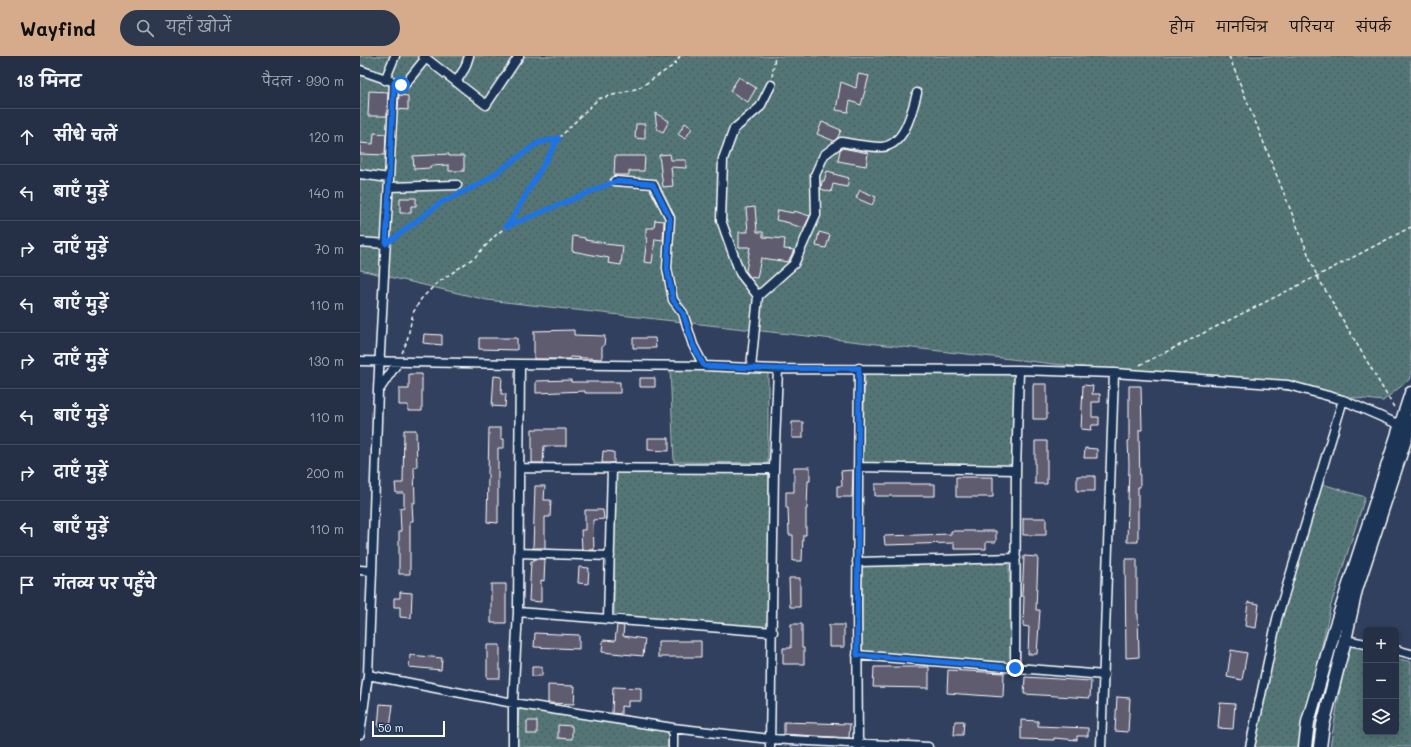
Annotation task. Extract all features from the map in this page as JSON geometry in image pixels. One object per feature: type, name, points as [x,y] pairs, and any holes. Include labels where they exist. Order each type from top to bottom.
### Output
[{"type":"street","points":[[385,80],[395,56]]},
{"type":"street","points":[[456,82],[465,68],[469,56]]},
{"type":"street","points":[[360,70],[385,80],[404,85],[424,57],[486,105],[519,56]]},
{"type":"street","points":[[360,734],[368,675],[378,390],[394,83]]},
{"type":"street","points":[[758,296],[740,273],[721,220],[723,159],[734,129],[760,108],[771,85]]},
{"type":"street","points":[[751,368],[758,296],[794,264],[816,215],[815,175],[824,155],[841,142],[883,147],[891,143],[901,135],[907,125],[917,93]]},
{"type":"street","points":[[360,174],[389,178]]},
{"type":"street","points":[[616,181],[653,184],[670,218],[667,268],[673,300],[683,313],[693,345],[704,366]]},
{"type":"street","points":[[389,187],[457,186]]},
{"type":"street","points":[[360,242],[386,244]]},
{"type":"street","points":[[360,361],[704,366],[778,369],[859,368],[1020,370],[1118,374],[1288,385],[1343,400],[1404,423]]},
{"type":"street","points":[[378,390],[398,362]]},
{"type":"street","points":[[513,747],[513,703],[518,612],[520,364]]},
{"type":"street","points":[[858,745],[857,562],[859,368]]},
{"type":"street","points":[[770,743],[774,470],[778,369]]},
{"type":"street","points":[[1015,668],[1016,470],[1020,370]]},
{"type":"street","points":[[1101,747],[1118,374]]},
{"type":"street","points":[[1320,747],[1323,725],[1344,645],[1356,590],[1404,423],[1411,393]]},
{"type":"street","points":[[1250,747],[1277,619],[1343,400]]},
{"type":"street","points":[[1305,747],[1308,722],[1347,588],[1404,423]]},
{"type":"street","points":[[858,467],[1016,470]]},
{"type":"street","points":[[519,468],[774,470]]},
{"type":"street","points":[[608,619],[612,468]]},
{"type":"street","points":[[518,553],[610,556]]},
{"type":"street","points":[[857,562],[1016,558]]},
{"type":"street","points":[[360,570],[372,571]]},
{"type":"street","points":[[518,612],[772,632]]},
{"type":"street","points":[[1329,648],[1344,645],[1363,644]]},
{"type":"street","points":[[1399,651],[1411,654]]},
{"type":"street","points":[[857,655],[1104,675]]},
{"type":"street","points":[[368,675],[513,703],[770,743],[928,747]]},
{"type":"street","points":[[673,728],[673,747]]},
{"type":"path","points":[[398,362],[407,342],[413,313],[421,299],[436,284],[474,257],[506,227],[559,138],[598,99],[639,88],[674,65],[680,56]]},
{"type":"path","points":[[771,85],[775,56]]},
{"type":"path","points":[[1229,56],[1317,276],[1404,423]]},
{"type":"path","points":[[386,244],[442,202],[482,183],[538,143],[559,138]]},
{"type":"path","points":[[506,227],[616,181]]},
{"type":"path","points":[[1118,374],[1317,276],[1411,227]]},
{"type":"green space","points":[[360,56],[1411,56],[1411,378],[1383,401],[487,300],[360,270]]},
{"type":"green space","points":[[670,368],[768,371],[768,463],[674,462]]},
{"type":"green space","points":[[865,373],[1016,374],[1012,468],[862,466]]},
{"type":"green space","points":[[614,471],[769,474],[768,630],[614,615]]},
{"type":"green space","points":[[1319,483],[1365,497],[1331,605],[1299,747],[1255,747],[1261,699],[1278,628]]},
{"type":"green space","points":[[891,562],[1009,564],[1011,664],[862,653],[862,567]]},
{"type":"green space","points":[[1348,644],[1363,648],[1363,735],[1399,735],[1399,659],[1411,662],[1411,747],[1330,747]]},
{"type":"green space","points":[[519,707],[668,731],[668,747],[517,747]]},
{"type":"building","points":[[858,74],[869,76],[861,105],[850,101],[848,112],[836,110],[841,82],[856,88]]},
{"type":"building","points":[[739,77],[756,88],[748,102],[730,91]]},
{"type":"building","points":[[369,91],[388,92],[387,116],[368,116]]},
{"type":"building","points":[[399,95],[408,96],[408,110],[398,109]]},
{"type":"building","points":[[655,113],[669,121],[663,132],[657,129]]},
{"type":"building","points":[[822,122],[841,130],[838,137],[834,141],[817,134]]},
{"type":"building","points":[[685,123],[692,128],[685,139],[678,134]]},
{"type":"building","points":[[636,124],[645,124],[645,139],[635,138]]},
{"type":"building","points":[[374,133],[386,134],[385,155],[360,154],[360,143],[373,144]]},
{"type":"building","points":[[842,148],[868,153],[866,166],[838,161],[840,150]]},
{"type":"building","points":[[449,154],[449,156],[464,156],[464,171],[449,171],[449,165],[414,169],[413,156]]},
{"type":"building","points":[[670,154],[671,160],[686,160],[686,168],[671,167],[673,186],[663,187],[659,155]]},
{"type":"building","points":[[615,156],[645,156],[644,171],[629,171],[629,175],[614,175]]},
{"type":"building","points":[[827,171],[849,178],[847,187],[833,184],[831,192],[821,189],[822,181],[824,181]]},
{"type":"building","points":[[860,190],[876,197],[872,205],[856,198]]},
{"type":"building","points":[[400,198],[416,198],[416,206],[411,206],[411,213],[400,213]]},
{"type":"building","points":[[755,207],[757,232],[763,232],[763,237],[785,239],[784,249],[794,250],[788,262],[761,258],[757,278],[750,277],[746,271],[750,247],[739,247],[739,232],[748,232],[746,208]]},
{"type":"building","points":[[778,210],[793,213],[794,211],[810,216],[804,228],[776,220]]},
{"type":"building","points":[[655,220],[664,221],[663,240],[655,239],[652,263],[644,262],[647,239],[646,228],[654,228]]},
{"type":"building","points":[[819,232],[830,235],[826,248],[816,246]]},
{"type":"building","points":[[573,236],[605,244],[623,246],[621,265],[608,263],[609,258],[572,251]]},
{"type":"building","points":[[574,330],[574,335],[605,336],[604,346],[602,346],[602,359],[570,357],[570,359],[534,359],[534,331]]},
{"type":"building","points":[[424,334],[442,335],[442,345],[423,343]]},
{"type":"building","points":[[479,338],[517,338],[517,350],[479,349]]},
{"type":"building","points":[[633,338],[655,338],[656,348],[633,348]]},
{"type":"building","points":[[409,374],[422,374],[422,411],[408,411],[408,405],[399,405],[399,389],[409,389]]},
{"type":"building","points":[[494,376],[502,377],[501,394],[506,394],[505,407],[492,406]]},
{"type":"building","points":[[640,378],[655,378],[655,387],[640,387]]},
{"type":"building","points":[[571,380],[571,382],[620,382],[620,393],[585,393],[585,391],[536,393],[536,381]]},
{"type":"building","points":[[1033,384],[1047,384],[1047,419],[1033,419]]},
{"type":"building","points":[[1083,385],[1093,386],[1092,394],[1100,394],[1100,402],[1092,402],[1092,417],[1099,417],[1099,425],[1092,425],[1091,430],[1081,429]]},
{"type":"building","points":[[1129,386],[1141,386],[1142,430],[1139,430],[1140,487],[1138,487],[1138,542],[1127,542]]},
{"type":"building","points":[[792,422],[803,422],[803,438],[792,438]]},
{"type":"building","points":[[489,428],[501,428],[501,439],[504,439],[504,448],[498,448],[498,523],[487,522]]},
{"type":"building","points":[[532,429],[566,429],[566,446],[544,446],[543,463],[532,463]]},
{"type":"building","points":[[404,430],[416,430],[417,467],[414,467],[415,503],[412,503],[413,521],[410,521],[410,574],[399,574],[399,531],[401,531],[400,508],[404,507],[404,493],[396,493],[395,483],[403,483]]},
{"type":"building","points":[[648,438],[669,438],[669,451],[648,450]]},
{"type":"building","points":[[1035,441],[1047,441],[1047,484],[1035,484]]},
{"type":"building","points":[[1085,448],[1097,449],[1097,458],[1084,458]]},
{"type":"building","points":[[603,451],[614,452],[614,463],[602,463]]},
{"type":"building","points":[[794,467],[810,467],[810,481],[808,481],[806,509],[806,535],[803,535],[802,561],[793,561],[793,535],[789,535],[788,508],[786,508],[786,492],[794,492]]},
{"type":"building","points":[[853,470],[852,497],[837,497],[837,486],[842,486],[841,471]]},
{"type":"building","points":[[1077,476],[1095,476],[1095,491],[1077,491]]},
{"type":"building","points":[[956,477],[993,477],[993,497],[956,497]]},
{"type":"building","points":[[875,484],[935,484],[935,496],[875,496]]},
{"type":"building","points":[[535,486],[545,486],[544,500],[551,500],[550,517],[545,517],[545,548],[533,548]]},
{"type":"building","points":[[585,510],[603,510],[604,519],[593,520],[594,550],[582,550],[581,530],[585,530]]},
{"type":"building","points":[[1023,518],[1046,518],[1046,535],[1023,535]]},
{"type":"building","points":[[951,531],[996,531],[996,542],[986,542],[986,549],[954,549],[954,543],[885,545],[884,536],[951,534]]},
{"type":"building","points":[[1024,556],[1038,557],[1036,610],[1040,610],[1037,654],[1028,654],[1029,627],[1023,626],[1024,596],[1022,596]]},
{"type":"building","points":[[534,559],[545,559],[544,581],[541,580],[541,602],[529,601],[531,561],[534,561]]},
{"type":"building","points":[[1125,559],[1137,559],[1139,657],[1126,658]]},
{"type":"building","points":[[579,567],[589,568],[588,584],[578,583]]},
{"type":"building","points":[[789,578],[800,578],[800,607],[790,607]]},
{"type":"building","points":[[491,584],[506,584],[506,623],[491,623]]},
{"type":"building","points":[[400,592],[412,593],[411,618],[400,617],[400,607],[394,607],[394,598],[400,598]]},
{"type":"building","points":[[1248,602],[1259,604],[1256,628],[1245,626]]},
{"type":"building","points":[[791,624],[802,624],[804,664],[783,664],[783,648],[791,648]]},
{"type":"building","points":[[617,625],[624,626],[623,636],[645,639],[643,656],[602,652],[603,640],[615,641]]},
{"type":"building","points":[[829,625],[844,625],[844,647],[829,647]]},
{"type":"building","points":[[535,633],[579,635],[579,649],[534,647]]},
{"type":"building","points":[[658,641],[701,641],[701,657],[658,657]]},
{"type":"building","points":[[487,645],[500,645],[500,678],[487,678]]},
{"type":"building","points":[[1231,650],[1247,653],[1242,680],[1227,677]]},
{"type":"building","points":[[410,655],[442,658],[441,670],[409,667]]},
{"type":"building","points":[[532,667],[542,667],[542,676],[532,676]]},
{"type":"building","points":[[874,667],[929,667],[929,688],[873,687]]},
{"type":"building","points":[[948,670],[1004,673],[1003,697],[947,693]]},
{"type":"building","points":[[1025,677],[1091,681],[1090,698],[1024,694]]},
{"type":"building","points":[[548,685],[575,686],[574,704],[548,703]]},
{"type":"building","points":[[613,687],[641,688],[641,701],[628,701],[628,707],[621,706],[621,714],[612,713]]},
{"type":"building","points":[[1117,697],[1130,698],[1128,732],[1115,731]]},
{"type":"building","points":[[1220,703],[1235,704],[1233,729],[1218,728]]},
{"type":"building","points":[[380,704],[393,705],[390,728],[378,727]]},
{"type":"building","points":[[1021,720],[1038,721],[1038,726],[1088,728],[1088,736],[1077,736],[1077,740],[1054,738],[1054,740],[1021,739]]},
{"type":"building","points":[[527,721],[537,721],[537,734],[527,734]]},
{"type":"building","points":[[955,721],[964,721],[963,735],[954,735]]},
{"type":"building","points":[[784,722],[850,724],[849,738],[784,734]]},
{"type":"building","points":[[558,725],[572,726],[572,739],[558,738]]},
{"type":"route","points":[[401,85],[394,83],[386,244],[442,202],[482,183],[538,143],[559,138],[506,227],[616,181],[653,184],[670,218],[667,268],[673,300],[683,313],[693,345],[704,366],[778,369],[859,368],[857,655],[1015,668]]}]
